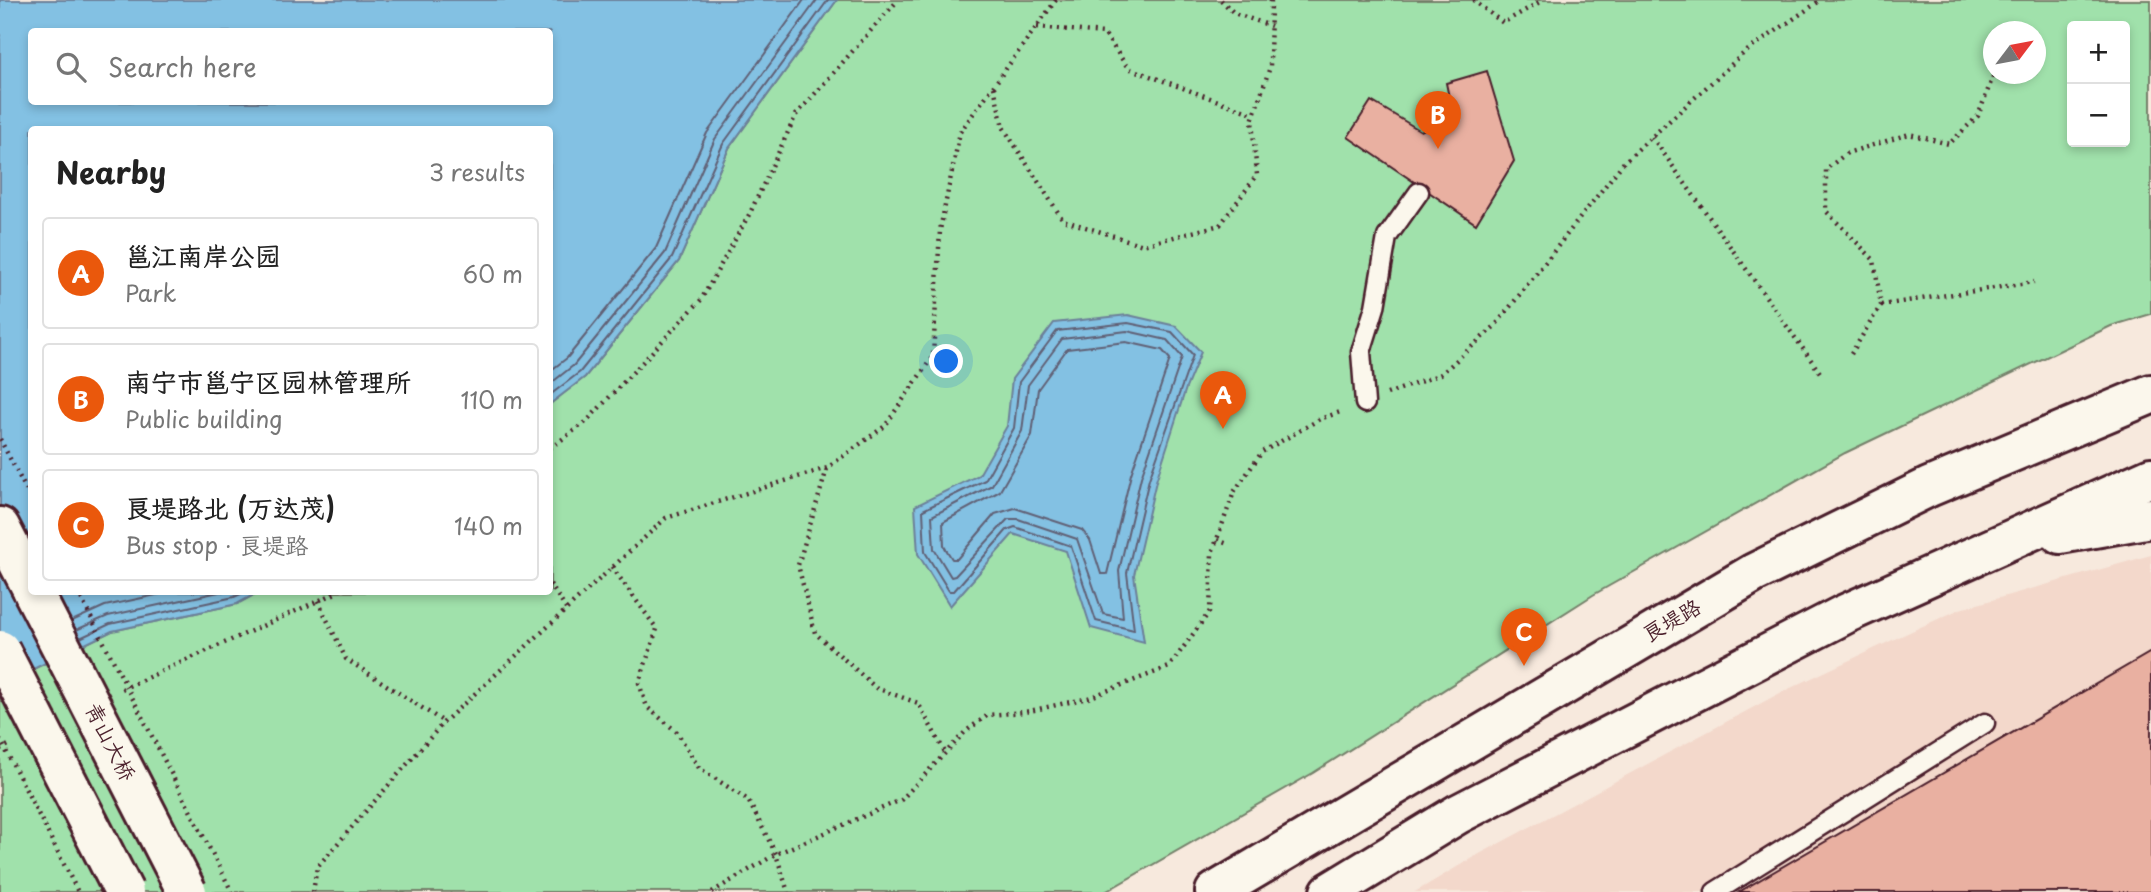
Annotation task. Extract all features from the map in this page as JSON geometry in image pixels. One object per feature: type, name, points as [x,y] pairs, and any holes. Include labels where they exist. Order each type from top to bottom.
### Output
[{"type":"main road","name":"良堤路","points":[[1215,892],[1754,573],[1929,487],[2151,394]]},
{"type":"main road","points":[[1340,890],[1458,814],[1796,639],[2151,477]]},
{"type":"main road","points":[[2002,544],[2151,518]]},
{"type":"main road","name":"青山大桥","points":[[0,527],[28,582]]},
{"type":"main road","name":"青山大桥","points":[[35,595],[187,892]]},
{"type":"main road","points":[[0,650],[124,892]]},
{"type":"lane","points":[[1365,403],[1361,352],[1376,307],[1387,237],[1419,192]]},
{"type":"lane","points":[[1715,892],[1985,723]]},
{"type":"path","points":[[553,446],[586,422],[701,300],[750,213],[796,115],[898,0]]},
{"type":"path","points":[[313,892],[317,867],[444,722],[666,518],[827,468],[885,426],[933,356],[940,230],[960,132],[1056,0]]},
{"type":"path","points":[[1221,0],[1234,13],[1271,26]]},
{"type":"path","points":[[994,85],[1003,127],[1063,220],[1143,245],[1220,225],[1257,174],[1252,121],[1270,67],[1271,0]]},
{"type":"path","points":[[1473,0],[1503,23],[1544,0]]},
{"type":"path","points":[[712,892],[776,855],[901,800],[966,730],[988,715],[1025,712],[1088,698],[1168,667],[1210,611],[1212,552],[1234,492],[1262,452],[1320,419],[1441,374],[1495,326],[1624,162],[1744,53],[1821,0]]},
{"type":"path","points":[[1036,27],[1104,33],[1128,68],[1254,114]]},
{"type":"path","points":[[1851,354],[1881,305],[1874,260],[1826,211],[1826,169],[1847,153],[1909,134],[1949,144],[1978,116],[1990,84]]},
{"type":"path","points":[[1652,137],[1821,374]]},
{"type":"path","points":[[1881,305],[2034,282]]},
{"type":"path","points":[[0,439],[28,493]]},
{"type":"path","points":[[827,468],[798,565],[815,633],[876,688],[918,703],[946,754]]},
{"type":"path","points":[[1217,540],[1228,544]]},
{"type":"path","points":[[612,567],[657,629],[639,683],[647,707],[677,732],[699,768],[748,800],[776,855],[788,892]]},
{"type":"path","points":[[553,589],[566,609]]},
{"type":"path","points":[[80,595],[232,892]]},
{"type":"path","points":[[117,691],[330,595]]},
{"type":"path","points":[[318,600],[346,659],[444,722]]},
{"type":"path","points":[[0,750],[23,738]]},
{"type":"path","points":[[0,739],[78,892]]},
{"type":"shaded area","points":[[2151,555],[2151,892],[1415,892],[1472,858],[1782,692],[1901,636],[1960,609]]},
{"type":"green space","points":[[837,0],[2151,0],[2151,314],[2111,326],[1845,453],[1593,595],[1313,773],[1105,892],[0,892],[0,685],[112,631],[237,604],[254,595],[553,595],[553,402],[585,377],[679,261],[729,148]]},
{"type":"water","points":[[0,0],[837,0],[729,148],[679,261],[585,377],[553,402],[553,126],[28,126],[28,595],[254,595],[237,604],[112,631],[0,685]]},
{"type":"water","points":[[1128,315],[1176,326],[1201,352],[1186,388],[1156,481],[1134,575],[1144,642],[1091,628],[1066,551],[1013,534],[950,606],[918,554],[915,506],[979,475],[1007,426],[1012,379],[1054,323]]},
{"type":"building","points":[[1487,71],[1514,161],[1476,224],[1348,137],[1371,101],[1421,131],[1453,117],[1446,83]]},
{"type":"building","points":[[2151,652],[2151,892],[1739,892]]},
{"type":"place","name":"南宁市邕宁区园林管理所","points":[[1438,149]]},
{"type":"place","name":"邕江南岸公园","points":[[1223,429]]},
{"type":"place","name":"良堤路北 (万达茂)","points":[[1524,666]]}]
